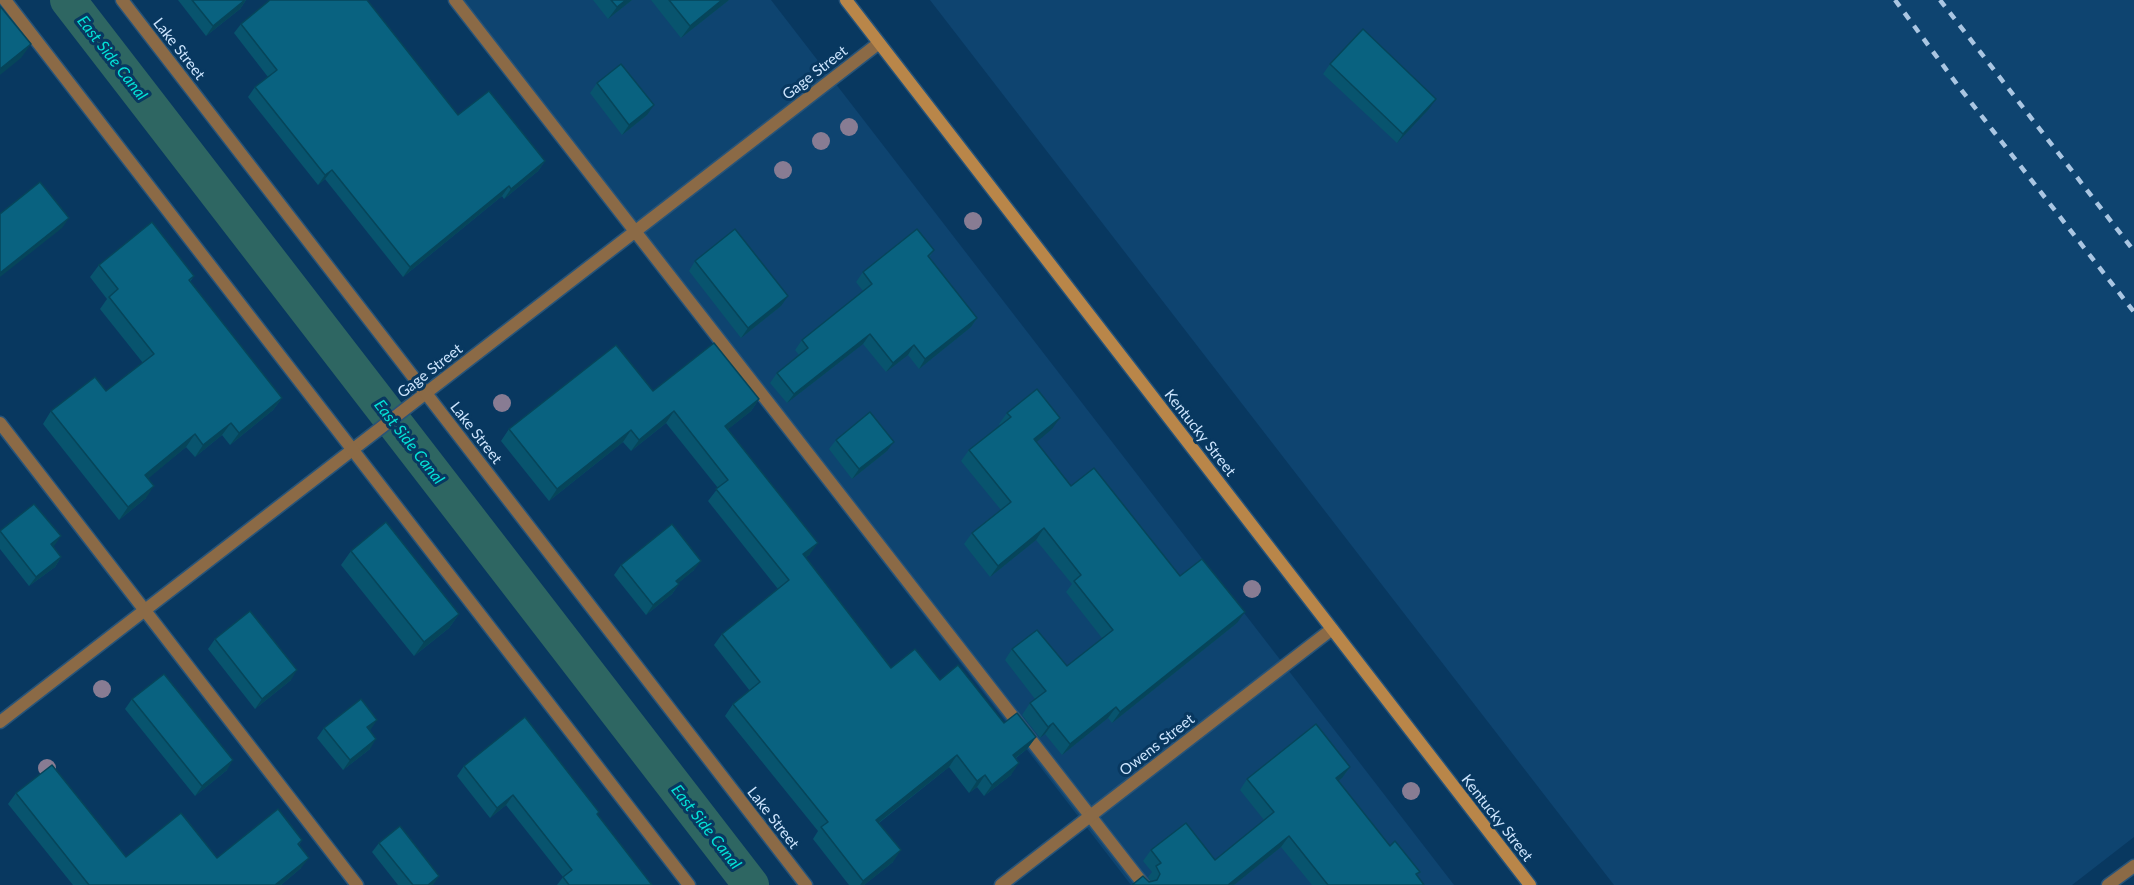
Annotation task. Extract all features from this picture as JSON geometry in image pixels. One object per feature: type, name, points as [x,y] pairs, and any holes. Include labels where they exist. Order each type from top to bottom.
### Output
[{"type":"street","points":[[5,0],[689,885]]},
{"type":"street","name":"Lake Street","points":[[122,0],[806,885]]},
{"type":"street","points":[[455,0],[1144,885]]},
{"type":"street","name":"Kentucky Street","points":[[846,0],[1530,885]]},
{"type":"street","name":"Gage Street","points":[[0,722],[879,43]]},
{"type":"street","points":[[0,423],[357,885]]},
{"type":"street","name":"Owens Street","points":[[1001,885],[1332,629]]},
{"type":"street","points":[[2108,885],[2134,866]]},
{"type":"shaded area","points":[[451,0],[771,0],[1454,885],[1131,885]]},
{"type":"shaded area","points":[[930,0],[2134,0],[2134,837],[2072,885],[1614,885]]},
{"type":"building","points":[[192,0],[245,0],[213,26]]},
{"type":"building","points":[[270,0],[367,0],[458,115],[489,91],[545,161],[511,189],[509,186],[410,267],[332,170],[325,175],[255,87],[277,70],[241,24]]},
{"type":"building","points":[[611,0],[626,0],[617,7]]},
{"type":"building","points":[[669,0],[722,0],[690,26]]},
{"type":"building","points":[[0,6],[31,44],[0,69]]},
{"type":"building","points":[[1363,29],[1436,99],[1403,134],[1330,64]]},
{"type":"building","points":[[621,64],[654,105],[629,125],[597,83]]},
{"type":"building","points":[[40,182],[69,218],[0,273],[0,214]]},
{"type":"building","points":[[152,222],[194,276],[189,280],[282,398],[239,433],[231,423],[203,445],[195,434],[145,475],[154,486],[128,507],[51,411],[95,377],[106,391],[154,354],[109,297],[118,289],[99,265]]},
{"type":"building","points":[[735,229],[788,296],[748,328],[695,261]]},
{"type":"building","points":[[917,229],[934,250],[928,256],[977,318],[925,359],[914,345],[893,363],[870,334],[794,394],[777,373],[808,348],[802,340],[872,284],[863,272]]},
{"type":"building","points":[[714,343],[759,399],[725,426],[818,543],[803,554],[891,668],[915,649],[940,680],[958,665],[1004,723],[1017,713],[1036,737],[1013,755],[1019,763],[992,785],[985,775],[977,781],[957,755],[876,820],[901,850],[863,881],[821,827],[828,822],[733,704],[760,682],[722,634],[789,580],[716,489],[728,480],[674,411],[639,440],[631,430],[557,489],[509,429],[616,345],[653,391]]},
{"type":"building","points":[[1037,389],[1060,418],[1034,439],[1071,486],[1094,468],[1180,576],[1202,559],[1245,612],[1120,712],[1116,707],[1070,744],[1053,723],[1048,727],[1030,703],[1046,691],[1012,649],[1037,630],[1067,666],[1113,630],[1074,581],[1081,575],[1044,528],[998,566],[972,533],[1011,502],[969,450],[1011,417],[1007,413]]},
{"type":"building","points":[[870,412],[894,442],[859,469],[836,440]]},
{"type":"building","points":[[34,504],[61,536],[51,544],[61,557],[36,577],[0,531]]},
{"type":"building","points":[[386,522],[459,614],[424,642],[351,551]]},
{"type":"building","points":[[672,524],[701,561],[676,581],[679,584],[653,605],[621,565]]},
{"type":"building","points":[[250,611],[297,670],[262,699],[215,639]]},
{"type":"building","points":[[164,674],[233,760],[202,786],[132,699]]},
{"type":"building","points":[[361,699],[377,720],[367,727],[376,739],[350,760],[324,728]]},
{"type":"building","points":[[525,717],[652,885],[569,885],[563,877],[572,870],[513,795],[497,808],[464,766]]},
{"type":"building","points":[[1316,724],[1350,767],[1336,778],[1390,846],[1395,841],[1420,872],[1416,874],[1424,885],[1328,885],[1289,836],[1228,885],[1132,885],[1143,876],[1149,882],[1157,880],[1160,874],[1156,866],[1161,863],[1151,850],[1186,823],[1215,860],[1274,812],[1247,779]]},
{"type":"building","points":[[52,765],[126,857],[181,813],[217,858],[278,809],[302,840],[298,844],[309,858],[275,885],[89,885],[16,793]]},
{"type":"building","points":[[400,826],[439,876],[428,885],[413,885],[379,843]]},
{"type":"waterway","name":"East Side Canal","points":[[68,0],[751,885]]},
{"type":"railway","points":[[1895,0],[1959,87],[2134,312]]},
{"type":"railway","points":[[1940,0],[2134,251]]}]
